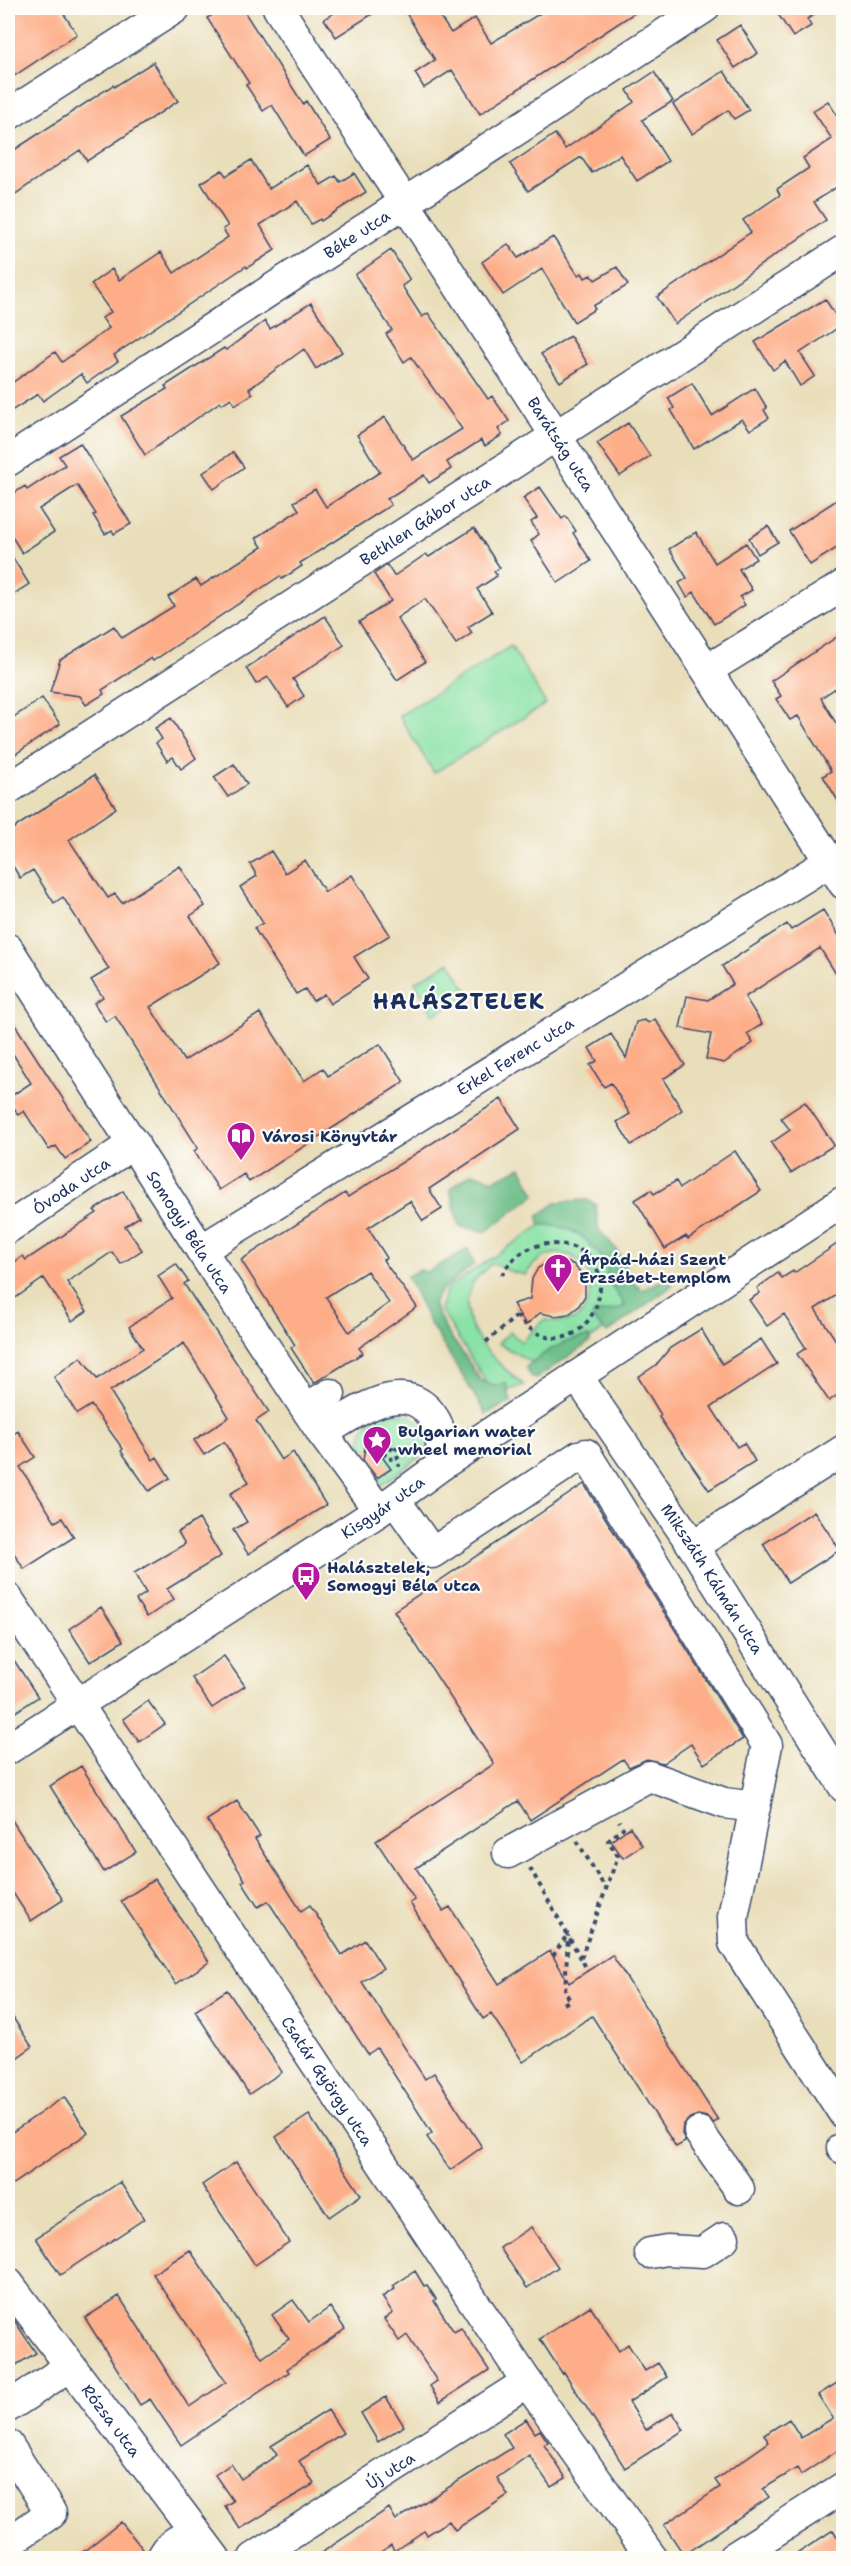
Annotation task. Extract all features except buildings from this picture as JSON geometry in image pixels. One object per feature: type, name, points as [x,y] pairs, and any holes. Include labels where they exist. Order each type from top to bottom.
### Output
[{"type":"street","points":[[8,115],[175,8]]},
{"type":"street","name":"Barátság utca","points":[[278,8],[836,873]]},
{"type":"street","name":"Béke utca","points":[[8,461],[704,8]]},
{"type":"street","name":"Bethlen Gábor utca","points":[[8,789],[843,250]]},
{"type":"street","points":[[707,670],[843,585]]},
{"type":"street","name":"Erkel Ferenc utca","points":[[201,1250],[836,873]]},
{"type":"street","name":"Somogyi Béla utca","points":[[8,949],[201,1250],[318,1401],[322,1433],[391,1494],[432,1553],[579,1456],[586,1454],[765,1740],[767,1750],[755,1807]]},
{"type":"street","name":"Óvoda utca","points":[[8,1228],[134,1143]]},
{"type":"street","name":"Kisgyár utca","points":[[8,1749],[391,1494],[443,1464],[843,1201]]},
{"type":"street","name":"Mikszáth Kálmán utca","points":[[577,1376],[693,1546],[843,1787]]},
{"type":"street","points":[[322,1433],[375,1402],[394,1397],[414,1401],[428,1412],[437,1424],[443,1464]]},
{"type":"street","points":[[693,1546],[843,1450]]},
{"type":"street","name":"Csatár György utca","points":[[8,1599],[527,2382],[652,2559]]},
{"type":"street","points":[[513,1849],[566,1823],[649,1776],[724,1803],[755,1807],[733,1917],[734,1943],[843,2114]]},
{"type":"street","points":[[699,2132],[739,2188]]},
{"type":"street","points":[[650,2253],[667,2250],[703,2252],[724,2238]]},
{"type":"street","name":"Rózsa utca","points":[[8,2283],[215,2559]]},
{"type":"street","points":[[8,2407],[69,2367]]},
{"type":"street","name":"Új utca","points":[[254,2559],[527,2382]]},
{"type":"street","points":[[8,2445],[51,2513],[8,2543]]},
{"type":"street","points":[[733,2559],[843,2487]]},
{"type":"street","points":[[162,2559],[169,2546],[176,2540],[197,2535]]},
{"type":"path","points":[[486,1342],[518,1315],[525,1325],[541,1336],[556,1338],[572,1334],[585,1325],[596,1311],[601,1296],[601,1283],[595,1265],[583,1252],[569,1245],[547,1244],[520,1253],[502,1275]]},
{"type":"path","points":[[382,1456],[396,1445],[398,1458],[391,1494]]},
{"type":"path","points":[[389,1459],[398,1458]]},
{"type":"path","points":[[581,1958],[618,1856],[608,1841],[619,1834],[623,1828],[605,1801]]},
{"type":"path","points":[[566,1823],[606,1889]]},
{"type":"path","points":[[513,1849],[568,1934],[588,1971]]},
{"type":"path","points":[[553,1956],[568,1934]]},
{"type":"path","points":[[564,2004],[570,2000],[565,1992],[568,1934]]},
{"type":"green space","points":[[511,646],[546,704],[434,773],[399,716]]},
{"type":"green space","points":[[450,962],[469,994],[434,1015],[415,982]]},
{"type":"green space","points":[[521,1167],[535,1195],[485,1232],[459,1226],[450,1189],[472,1173],[494,1180]]},
{"type":"green space","points":[[587,1200],[596,1205],[598,1229],[616,1249],[635,1285],[643,1290],[665,1279],[673,1285],[607,1333],[593,1319],[593,1314],[625,1306],[609,1282],[604,1260],[583,1237],[566,1228],[539,1224],[538,1216],[557,1202]]},
{"type":"green space","points":[[574,1203],[637,1308],[538,1373],[531,1362],[498,1343],[510,1332],[521,1342],[544,1320],[558,1322],[578,1317],[584,1310],[590,1295],[591,1283],[587,1272],[572,1256],[562,1253],[550,1255],[538,1261],[525,1275],[492,1263],[473,1283],[468,1298],[468,1313],[479,1341],[524,1385],[494,1395],[440,1309],[447,1288]]},
{"type":"green space","points":[[468,1249],[474,1264],[441,1290],[433,1304],[447,1332],[480,1380],[493,1386],[506,1383],[511,1402],[486,1414],[429,1322],[407,1276],[419,1270],[427,1272]]},
{"type":"green space","points":[[589,1337],[590,1342],[535,1379],[531,1376],[526,1367],[540,1356],[564,1343]]},
{"type":"green space","points":[[380,1413],[399,1413],[411,1416],[420,1424],[430,1441],[424,1454],[380,1486],[364,1457],[361,1438],[370,1421]]},
{"type":"place","name":"Városi Könyvtár","points":[[241,1162]]},
{"type":"place","name":"Árpád-házi Szent Erzsébet-templom","points":[[558,1294]]},
{"type":"place","name":"Bulgarian water wheel memorial","points":[[377,1466]]},
{"type":"place","name":"Halásztelek, Somogyi Béla utca","points":[[306,1602]]},
{"type":"district","name":"HALÁSZTELEK","points":[[459,1001]]}]
